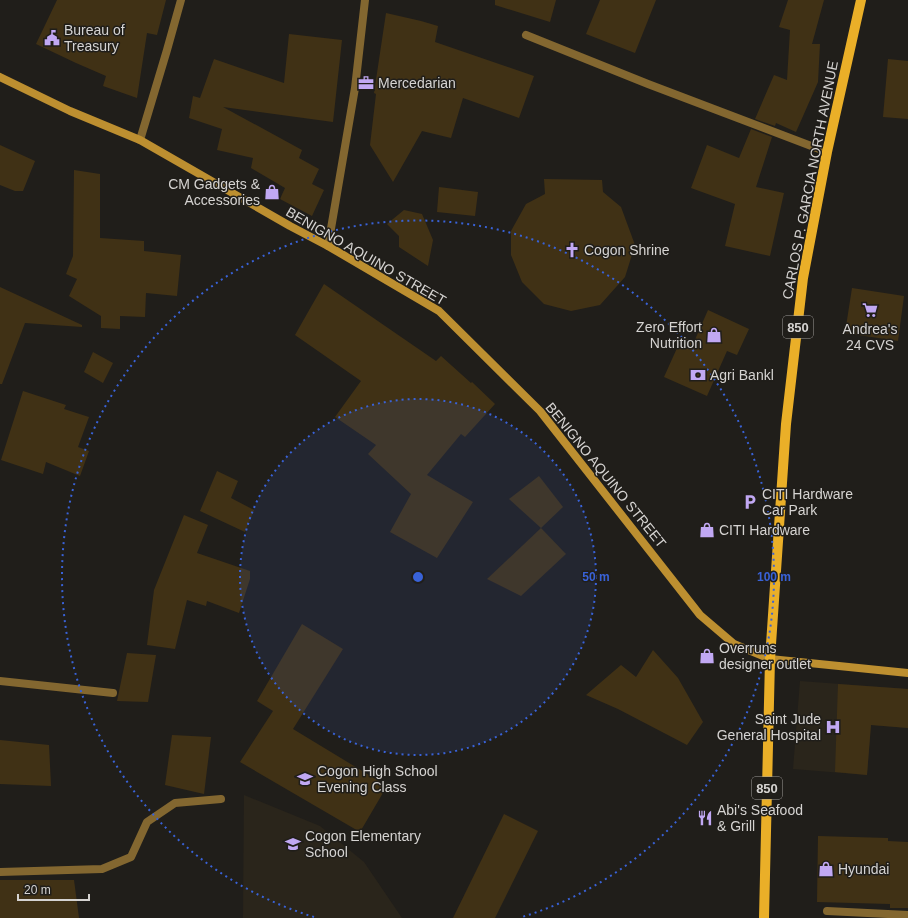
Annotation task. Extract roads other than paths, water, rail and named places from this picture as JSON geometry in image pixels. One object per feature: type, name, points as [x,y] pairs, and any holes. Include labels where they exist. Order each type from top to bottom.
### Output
[{"type":"main road","name":"CARLOS P. GARCIA NORTH AVENUE","points":[[764,918],[770,659],[786,424],[803,278],[827,152],[861,0]]},
{"type":"main road","name":"BENIGNO AQUINO STREET","points":[[0,77],[70,111],[140,140],[328,246],[439,311],[540,411],[700,615],[734,644],[770,659],[908,673]]},
{"type":"street","points":[[140,140],[167,50],[180,0]]},
{"type":"street","points":[[328,246],[355,88],[365,0]]},
{"type":"street","points":[[526,35],[656,87],[827,152]]},
{"type":"street","points":[[0,681],[112,693]]},
{"type":"street","points":[[0,872],[102,869],[131,857],[147,822],[176,803],[221,799]]},
{"type":"street","points":[[827,911],[908,915]]},
{"type":"place","name":"Bureau of Treasury","points":[[52,38]]},
{"type":"place","name":"Mercedarian","points":[[366,83]]},
{"type":"place","name":"CM Gadgets & Accessories","points":[[272,192]]},
{"type":"place","name":"Cogon Shrine","points":[[572,250]]},
{"type":"place","name":"Andrea's 24 CVS","points":[[870,310]]},
{"type":"place","name":"Zero Effort Nutrition","points":[[714,335]]},
{"type":"place","name":"Agri Bankl","points":[[698,375]]},
{"type":"place","name":"CITI Hardware Car Park","points":[[750,502]]},
{"type":"place","name":"CITI Hardware","points":[[707,530]]},
{"type":"place","name":"Overruns designer outlet","points":[[707,656]]},
{"type":"place","name":"Saint Jude General Hospital","points":[[833,727]]},
{"type":"place","name":"Cogon High School Evening Class","points":[[305,779]]},
{"type":"place","name":"Abi's Seafood & Grill","points":[[705,818]]},
{"type":"place","name":"Cogon Elementary School","points":[[293,844]]},
{"type":"place","name":"Hyundai","points":[[826,869]]}]
